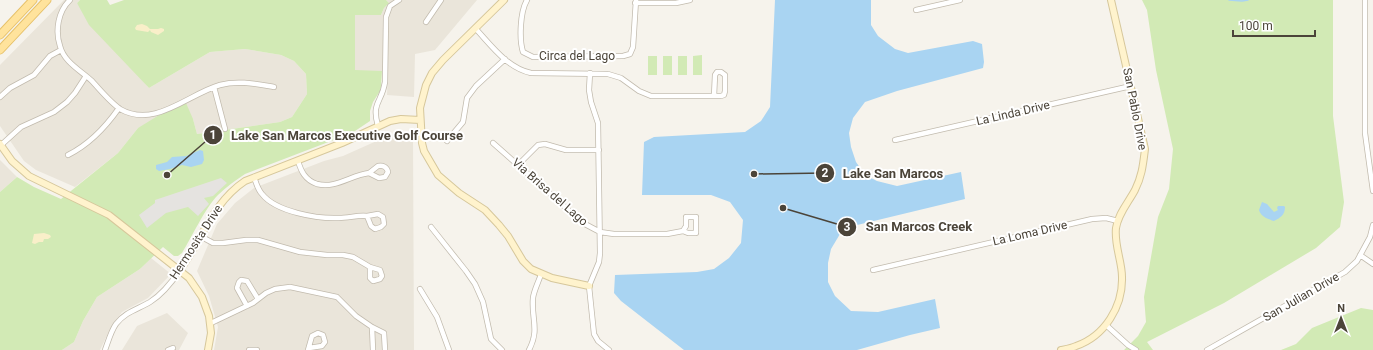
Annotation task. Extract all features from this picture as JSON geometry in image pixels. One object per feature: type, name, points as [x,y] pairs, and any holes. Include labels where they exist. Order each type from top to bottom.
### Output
[{"type":"main road","points":[[0,35],[33,0]]},
{"type":"main road","points":[[0,50],[47,0]]},
{"type":"street","points":[[70,0],[66,4],[60,17],[58,40],[61,50],[68,62],[86,76],[119,108],[128,112],[138,115],[153,115],[220,85],[239,82],[274,87]]},
{"type":"street","points":[[378,126],[375,110],[376,105],[384,91],[386,17],[390,6],[399,0]]},
{"type":"street","points":[[426,22],[441,0]]},
{"type":"street","points":[[504,0],[432,73],[422,97],[420,120],[424,151],[438,175],[459,193],[485,210],[508,236],[523,261],[531,268],[552,278],[589,286]]},
{"type":"street","name":"Circa del Lago","points":[[527,0],[522,12],[522,47],[523,52],[533,57],[623,56],[630,54],[633,47],[636,2]]},
{"type":"street","points":[[636,2],[676,3],[690,0]]},
{"type":"street","points":[[916,10],[960,0]]},
{"type":"street","name":"San Pablo Drive","points":[[1062,350],[1077,346],[1093,338],[1106,325],[1115,312],[1121,298],[1122,276],[1116,240],[1116,228],[1122,209],[1135,190],[1143,171],[1145,149],[1111,0]]},
{"type":"street","points":[[1366,0],[1365,133],[1373,191]]},
{"type":"street","points":[[475,28],[513,66],[531,73],[608,74],[621,78],[639,91],[651,96],[714,96],[721,96],[724,95],[726,91],[725,75],[721,72],[717,72],[715,75],[714,96]]},
{"type":"street","points":[[0,97],[10,88],[34,75],[50,56],[61,50]]},
{"type":"street","points":[[447,141],[463,122],[468,98],[476,86],[505,59]]},
{"type":"street","points":[[590,73],[589,90],[591,102],[598,123],[600,232],[599,262],[589,286],[594,334],[598,341],[609,350]]},
{"type":"street","points":[[86,76],[67,102],[54,112],[22,127],[0,145],[12,161],[29,176],[109,214],[180,270],[193,283],[202,297],[211,323],[208,350]]},
{"type":"street","name":"La Linda Drive","points":[[895,140],[1131,86]]},
{"type":"street","points":[[214,87],[224,129]]},
{"type":"street","points":[[68,155],[91,141],[109,122],[119,108]]},
{"type":"street","name":"Hermosita Drive","points":[[105,350],[116,325],[134,309],[150,302],[162,293],[186,263],[219,204],[235,188],[245,181],[342,143],[390,121],[420,120]]},
{"type":"street","name":"Via Brisa del Lago","points":[[493,143],[583,223],[600,232],[614,234],[667,234],[683,230]]},
{"type":"street","points":[[518,165],[538,145],[545,144],[566,150],[599,150]]},
{"type":"street","points":[[298,161],[304,175],[308,180],[321,185],[329,186],[369,172]]},
{"type":"street","points":[[254,178],[261,194],[273,203],[293,212],[326,218],[342,218],[360,215],[367,216]]},
{"type":"street","name":"La Loma Drive","points":[[873,270],[1092,219],[1106,218],[1118,220]]},
{"type":"street","name":"San Julian Drive","points":[[1207,350],[1345,272],[1360,255],[1370,237],[1373,225]]},
{"type":"street","points":[[432,227],[466,270],[475,284],[483,302],[491,339],[502,350]]},
{"type":"street","points":[[200,236],[213,243],[258,240],[300,252],[353,257],[370,267]]},
{"type":"street","points":[[1360,255],[1373,264]]},
{"type":"street","points":[[530,349],[535,335],[536,326],[533,297],[541,274]]},
{"type":"street","points":[[247,306],[237,288],[238,282],[242,280],[247,281],[258,299]]},
{"type":"street","points":[[211,323],[247,306],[275,289],[290,287],[337,297],[356,316],[384,333],[385,350]]},
{"type":"street","points":[[420,289],[437,317],[449,350]]},
{"type":"street","points":[[1106,325],[1128,345],[1136,350]]},
{"type":"street","points":[[372,327],[373,350]]},
{"type":"street","points":[[249,350],[256,350]]},
{"type":"shaded area","points":[[64,0],[80,0],[77,3],[149,88],[210,52],[245,49],[281,55],[294,61],[306,74],[307,94],[292,117],[280,122],[197,134],[193,119],[138,128],[118,153],[75,187],[36,170],[24,161],[0,126],[0,65]]},
{"type":"shaded area","points":[[386,0],[477,0],[435,50],[415,54],[414,97],[387,95],[388,71],[355,71],[355,14],[381,15],[384,8],[389,3]]},
{"type":"shaded area","points":[[390,135],[413,137],[414,350],[214,350],[218,327],[209,296],[197,271],[217,224],[235,203],[254,188],[324,161],[343,156]]},
{"type":"shaded area","points":[[0,160],[17,177],[0,192]]},
{"type":"shaded area","points":[[221,178],[227,183],[213,196],[204,198],[209,204],[198,216],[188,207],[166,213],[147,228],[139,215],[155,203],[155,200]]},
{"type":"shaded area","points":[[151,258],[171,274],[148,298],[122,312],[112,325],[100,350],[62,350],[74,342],[83,321],[97,297],[140,269]]},
{"type":"shaded area","points":[[167,313],[188,333],[179,350],[122,350],[137,326]]},
{"type":"green space","points":[[80,0],[107,0],[110,5],[124,0],[386,0],[389,3],[384,8],[381,15],[355,15],[355,70],[382,71],[381,87],[370,111],[370,121],[352,133],[245,174],[224,189],[208,207],[182,253],[178,256],[174,256],[163,247],[140,269],[97,297],[83,321],[74,342],[62,350],[0,350],[0,192],[17,177],[34,187],[61,199],[118,153],[138,128],[169,109],[186,103],[193,119],[197,134],[280,122],[292,117],[307,94],[306,74],[294,61],[281,55],[245,49],[210,52],[149,88],[89,25],[77,3]]},
{"type":"green space","points":[[1142,0],[1333,0],[1333,116],[1344,202],[1340,227],[1316,248],[1224,303],[1147,342],[1153,350],[1124,350],[1138,336],[1146,322],[1144,297],[1158,217],[1169,189],[1173,149],[1156,70],[1147,10]]},
{"type":"green space","points":[[702,55],[702,75],[693,75],[693,56]]},
{"type":"green space","points":[[648,56],[657,56],[657,75],[648,75]]},
{"type":"green space","points":[[663,56],[672,56],[672,75],[663,75]]},
{"type":"green space","points":[[678,56],[687,56],[687,75],[678,75]]},
{"type":"green space","points":[[1361,308],[1373,310],[1373,350],[1281,350],[1296,344],[1312,328]]},
{"type":"sand","points":[[142,24],[150,29],[161,28],[164,29],[164,31],[158,35],[150,30],[148,32],[136,30],[135,28],[137,25]]},
{"type":"sand","points":[[44,233],[50,235],[51,237],[44,239],[43,242],[35,244],[32,243],[34,234]]},
{"type":"water","points":[[775,0],[871,0],[871,25],[878,36],[895,49],[908,53],[973,41],[982,44],[984,62],[983,68],[897,91],[865,102],[853,118],[849,133],[851,147],[856,162],[865,175],[877,181],[897,186],[961,172],[965,199],[853,226],[840,234],[831,249],[828,263],[828,282],[835,296],[851,311],[878,312],[935,299],[940,328],[857,350],[684,350],[621,301],[614,293],[615,275],[697,272],[714,269],[729,258],[741,243],[743,220],[730,202],[711,195],[642,195],[644,142],[654,137],[745,132],[761,121],[770,107]]},
{"type":"water","points":[[200,150],[203,151],[204,160],[202,164],[191,167],[182,165],[159,171],[156,169],[156,165],[167,162],[172,157],[186,156]]},
{"type":"water","points":[[1262,202],[1267,204],[1274,212],[1278,210],[1278,206],[1284,206],[1285,210],[1280,217],[1274,221],[1261,214],[1259,210]]},
{"type":"waterway","points":[[1229,0],[1248,0]]},
{"type":"place","name":"Lake San Marcos","points":[[754,174]]},
{"type":"place","name":"Lake San Marcos Executive Golf Course","points":[[167,175]]},
{"type":"place","name":"San Marcos Creek","points":[[783,208]]}]
